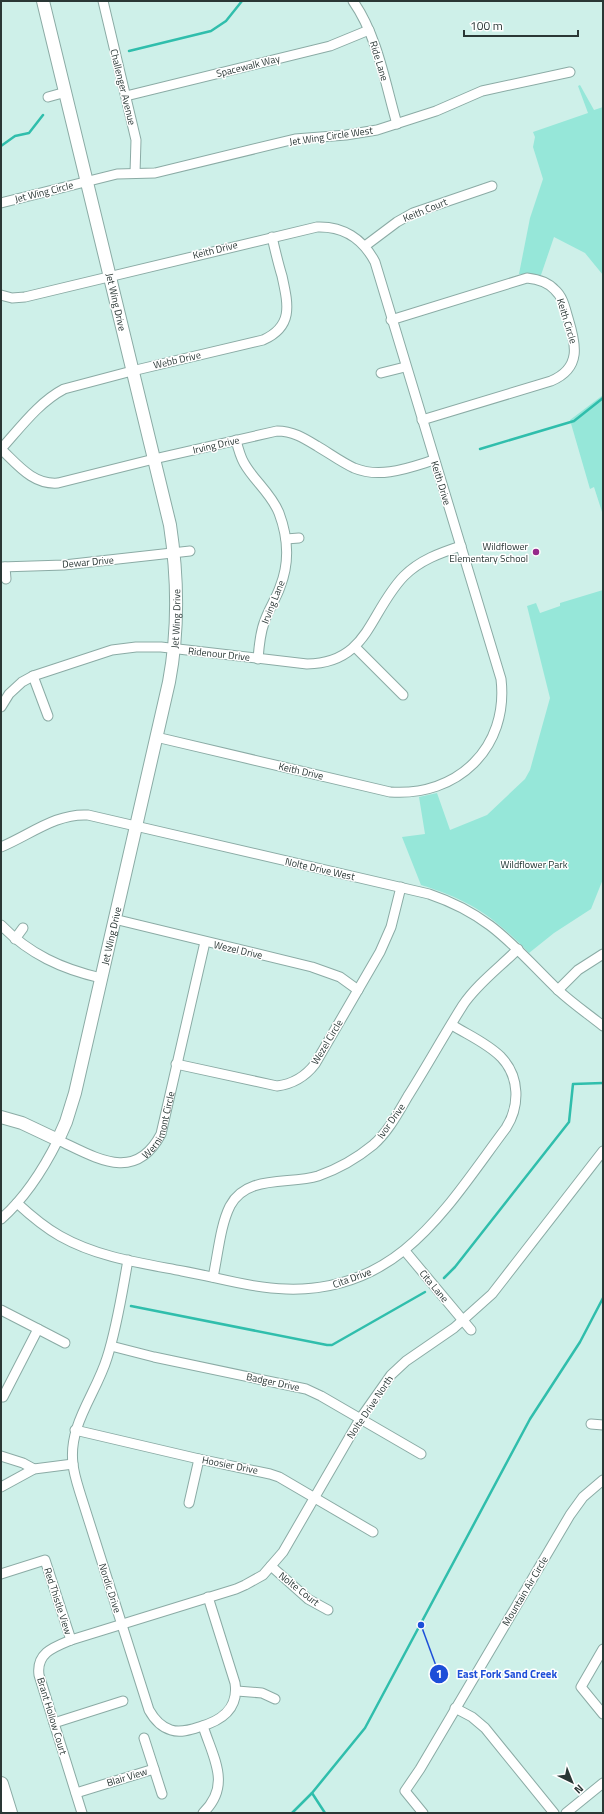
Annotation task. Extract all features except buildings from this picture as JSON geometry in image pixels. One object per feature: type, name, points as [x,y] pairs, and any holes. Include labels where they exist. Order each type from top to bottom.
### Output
[{"type":"highway","points":[[1,1784],[10,1813]]},
{"type":"main road","name":"Jet Wing Drive","points":[[43,1],[170,525],[177,587],[174,649],[169,682],[75,1093],[66,1122],[58,1140]]},
{"type":"main road","name":"Wernimont Circle","points":[[1,1117],[22,1123],[58,1140]]},
{"type":"street","name":"Challenger Avenue","points":[[103,1],[136,140],[135,173]]},
{"type":"street","name":"Ride Lane","points":[[353,1],[369,30],[397,124]]},
{"type":"street","name":"Spacewalk Way","points":[[126,96],[330,46],[369,30]]},
{"type":"street","name":"Jet Wing Circle West","points":[[87,181],[117,174],[155,173],[295,139],[364,133],[436,111],[482,90],[570,72]]},
{"type":"street","points":[[48,97],[66,92]]},
{"type":"street","name":"Jet Wing Circle","points":[[1,203],[87,181]]},
{"type":"street","name":"Keith Court","points":[[365,246],[397,222],[413,213],[492,186]]},
{"type":"street","name":"Keith Drive","points":[[1,295],[12,298],[25,297],[272,237],[326,226],[342,230],[365,246],[375,262],[405,367],[501,679],[502,701],[496,727],[487,746],[474,763],[458,777],[426,790],[407,792],[390,792],[156,737]]},
{"type":"street","name":"Webb Drive","points":[[1,449],[39,408],[56,394],[74,386],[263,340],[278,331],[286,318],[287,301],[272,237]]},
{"type":"street","name":"Keith Circle","points":[[391,320],[527,278],[549,284],[555,289],[564,304],[575,342],[575,350],[570,365],[565,372],[551,381],[422,420]]},
{"type":"street","points":[[381,373],[405,367]]},
{"type":"street","name":"Irving Drive","points":[[1,449],[35,480],[49,484],[270,432],[286,431],[299,435],[353,467],[377,473],[394,472],[434,460]]},
{"type":"street","name":"Irving Lane","points":[[236,440],[244,463],[275,504],[282,522],[286,539],[287,560],[283,578],[264,623],[258,659]]},
{"type":"street","points":[[286,539],[299,538]]},
{"type":"street","name":"Ridenour Drive","points":[[1,707],[14,688],[33,676],[118,649],[148,646],[307,664],[319,664],[344,656],[355,646],[404,576],[427,560],[461,546]]},
{"type":"street","name":"Dewar Drive","points":[[3,567],[64,565],[174,554],[190,551]]},
{"type":"street","points":[[3,567],[6,580]]},
{"type":"street","points":[[355,646],[403,695]]},
{"type":"street","points":[[33,676],[48,716]]},
{"type":"street","name":"Nolte Drive West","points":[[1,846],[47,824],[70,816],[88,815],[439,897],[470,911],[495,928],[558,990],[603,1026]]},
{"type":"street","name":"Wezel Circle","points":[[176,1064],[265,1084],[286,1085],[304,1076],[315,1064],[380,952],[391,927],[401,887]]},
{"type":"street","name":"Wezel Drive","points":[[114,919],[321,970],[340,977],[358,990]]},
{"type":"street","points":[[1,925],[35,953],[54,963],[101,978]]},
{"type":"street","points":[[15,938],[23,928]]},
{"type":"street","name":"Wernimont Circle","points":[[58,1140],[106,1162],[129,1163],[144,1156],[157,1143],[161,1134],[205,942]]},
{"type":"street","name":"Ivor Drive","points":[[213,1277],[227,1213],[236,1199],[247,1188],[261,1183],[295,1181],[318,1176],[354,1160],[369,1148],[390,1125],[473,992],[518,949]]},
{"type":"street","points":[[558,990],[578,970],[603,954]]},
{"type":"street","name":"Cita Drive","points":[[17,1204],[34,1219],[59,1236],[90,1250],[128,1260],[272,1288],[316,1289],[342,1284],[365,1275],[405,1251],[424,1233],[506,1128],[514,1111],[516,1089],[513,1077],[506,1063],[490,1048],[452,1025]]},
{"type":"street","name":"Jet Wing Drive","points":[[1,1219],[17,1204],[43,1167],[58,1140]]},
{"type":"street","name":"Nolte Drive North","points":[[122,1624],[245,1585],[259,1578],[283,1552],[360,1419],[383,1384],[398,1368],[464,1321],[498,1287],[603,1151]]},
{"type":"street","name":"Cita Lane","points":[[405,1251],[471,1330]]},
{"type":"street","name":"Nordic Drive","points":[[128,1260],[111,1346],[98,1383],[76,1430],[73,1448],[73,1464],[80,1496],[149,1710],[154,1718],[165,1728],[172,1731],[189,1730],[203,1726],[218,1721],[224,1716],[233,1706],[237,1691]]},
{"type":"street","points":[[1,1310],[65,1343]]},
{"type":"street","points":[[3,1397],[38,1329]]},
{"type":"street","name":"Badger Drive","points":[[111,1346],[186,1364],[296,1386],[321,1396],[421,1454]]},
{"type":"street","points":[[591,1424],[603,1426]]},
{"type":"street","name":"Hoosier Drive","points":[[76,1430],[279,1477],[373,1532]]},
{"type":"street","points":[[1,1456],[23,1463],[34,1469]]},
{"type":"street","points":[[189,1503],[199,1459]]},
{"type":"street","points":[[1,1487],[34,1469],[73,1464]]},
{"type":"street","name":"Mountain Air Circle","points":[[423,1813],[405,1791],[570,1515],[583,1497],[603,1480]]},
{"type":"street","name":"Red Thistle View","points":[[1,1574],[45,1560],[71,1640]]},
{"type":"street","name":"Nolte Court","points":[[271,1566],[308,1599],[328,1610]]},
{"type":"street","points":[[208,1597],[237,1691],[262,1693],[275,1699]]},
{"type":"street","name":"Brant Hollow Court","points":[[82,1813],[38,1668],[40,1660],[49,1650],[71,1640],[122,1624]]},
{"type":"street","points":[[603,1649],[581,1687],[603,1714]]},
{"type":"street","points":[[54,1723],[123,1701]]},
{"type":"street","points":[[456,1708],[485,1728],[554,1813]]},
{"type":"street","points":[[203,1726],[219,1780],[217,1794],[203,1813]]},
{"type":"street","points":[[144,1738],[154,1769]]},
{"type":"street","name":"Blair View","points":[[76,1793],[154,1769],[162,1794]]},
{"type":"street","points":[[566,1813],[603,1783]]},
{"type":"green space","points":[[580,85],[594,110],[603,107],[603,275],[585,253],[554,237],[541,275],[519,274],[530,218],[543,179],[533,147],[535,137],[533,132],[588,113],[578,86]]},
{"type":"green space","points":[[603,395],[603,515],[594,487],[590,489],[570,420]]},
{"type":"green space","name":"Wildflower Park","points":[[603,590],[603,879],[591,909],[554,933],[529,953],[504,929],[480,911],[454,897],[421,885],[402,837],[425,834],[419,797],[437,793],[450,830],[487,815],[525,779],[530,770],[550,698],[527,606],[536,603],[540,613],[560,606],[560,603]]},
{"type":"waterway","points":[[129,51],[211,31],[226,21],[242,1]]},
{"type":"waterway","points":[[1,146],[15,136],[29,133],[43,115]]},
{"type":"waterway","points":[[480,449],[574,421],[603,398]]},
{"type":"waterway","points":[[444,1278],[455,1267],[569,1122],[573,1084],[603,1083]]},
{"type":"waterway","points":[[131,1306],[332,1345],[425,1292]]},
{"type":"waterway","points":[[292,1813],[312,1793],[365,1728],[530,1419],[580,1342],[603,1298]]},
{"type":"waterway","points":[[312,1793],[325,1813]]},
{"type":"place","name":"Wildflower Elementary School","points":[[536,552]]},
{"type":"place","name":"East Fork Sand Creek","points":[[421,1625]]}]
